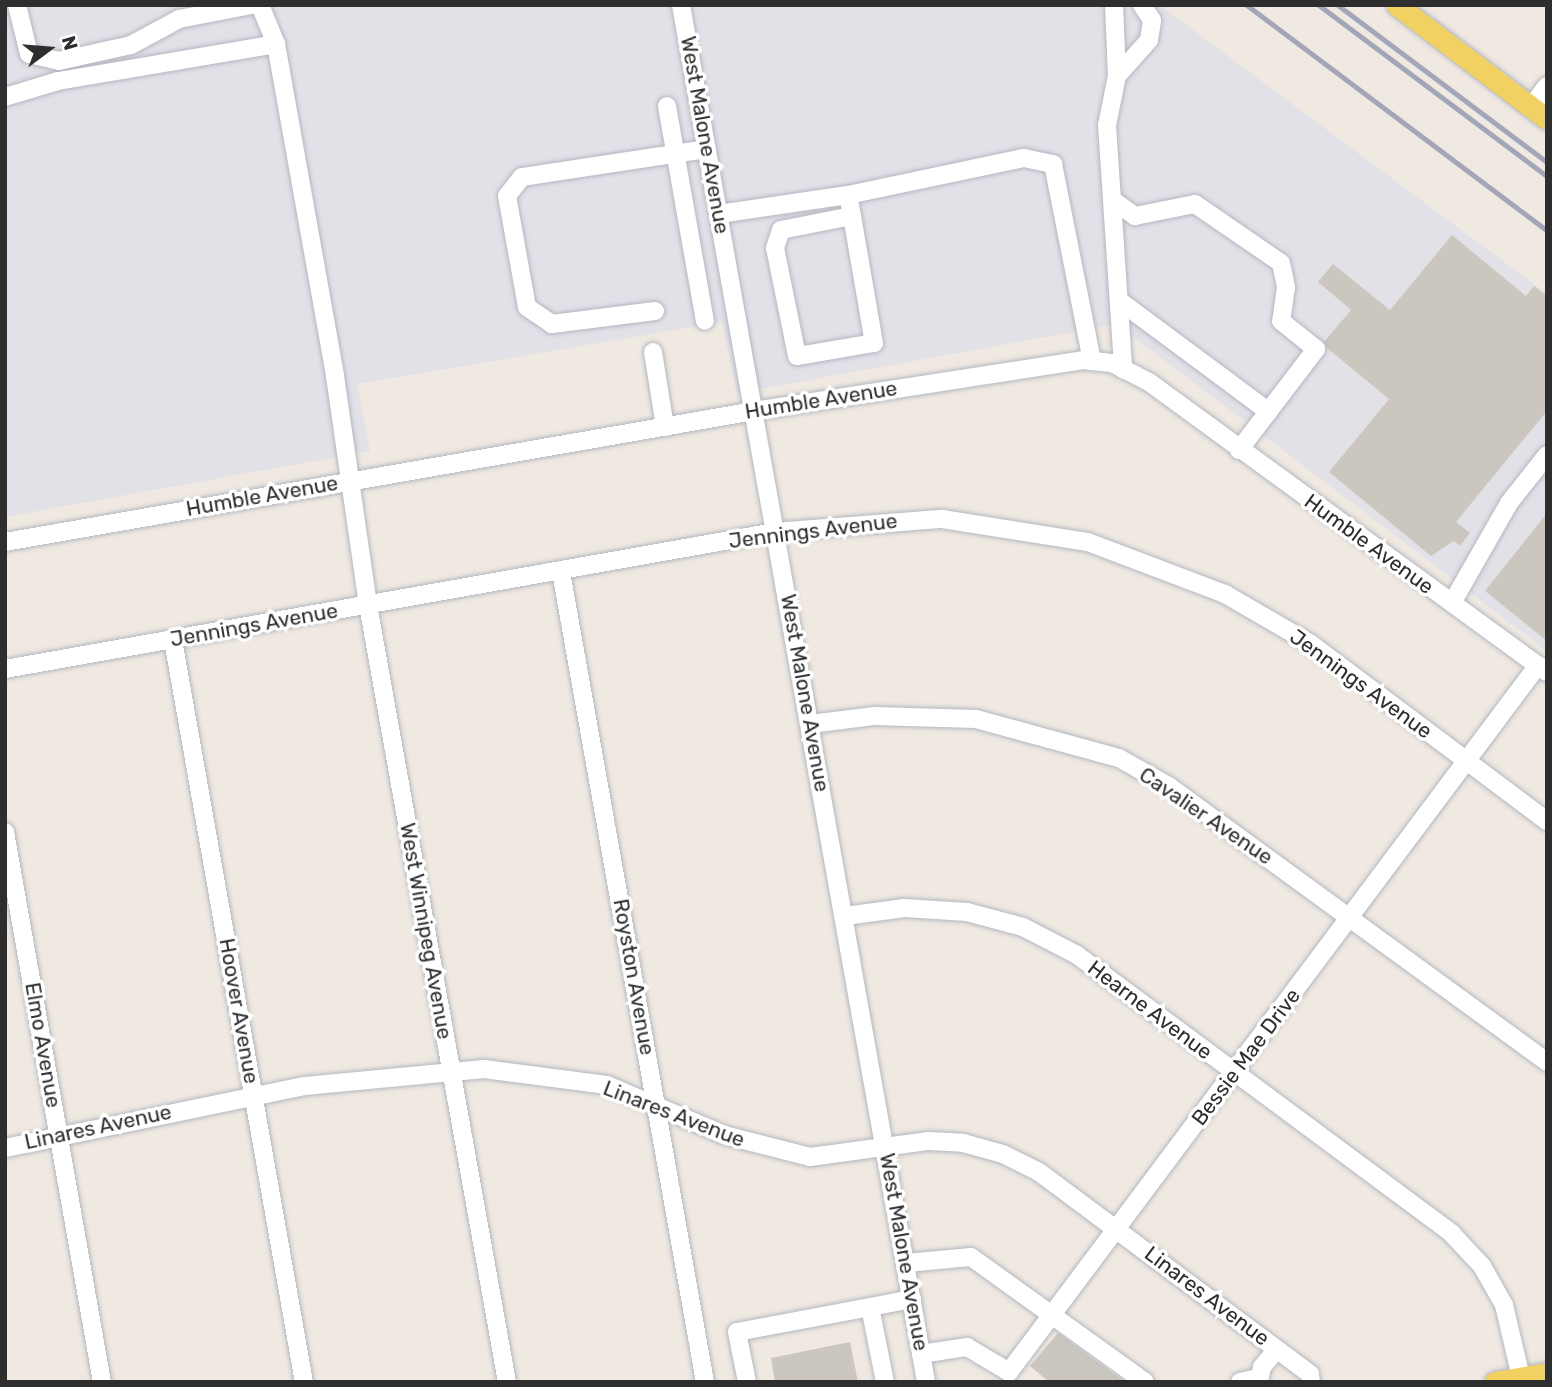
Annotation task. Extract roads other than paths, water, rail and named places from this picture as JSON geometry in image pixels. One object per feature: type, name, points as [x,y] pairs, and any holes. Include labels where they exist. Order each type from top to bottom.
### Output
[{"type":"main road","points":[[1397,5],[1539,113]]},
{"type":"main road","points":[[1494,1382],[1547,1373]]},
{"type":"street","points":[[17,5],[29,54],[59,61],[131,45],[179,19],[252,5]]},
{"type":"street","name":"West Winnipeg Avenue","points":[[260,5],[276,44],[368,605],[507,1382]]},
{"type":"street","name":"West Malone Avenue","points":[[681,5],[926,1382]]},
{"type":"street","points":[[1114,5],[1116,76],[1107,125],[1121,302],[1123,369]]},
{"type":"street","points":[[1116,76],[1149,40],[1152,20],[1142,5]]},
{"type":"street","points":[[5,97],[58,81],[276,44]]},
{"type":"street","points":[[1539,113],[1547,86]]},
{"type":"street","points":[[667,106],[705,321]]},
{"type":"street","points":[[655,311],[552,324],[527,307],[507,196],[522,177],[707,149]]},
{"type":"street","points":[[719,214],[848,195],[1024,158],[1053,164],[1092,361]]},
{"type":"street","points":[[848,195],[852,216],[874,343],[797,356],[775,248],[782,230],[852,216]]},
{"type":"street","points":[[1114,201],[1135,216],[1195,204],[1281,263],[1286,287],[1281,321],[1316,349],[1239,450]]},
{"type":"street","points":[[1121,302],[1269,412]]},
{"type":"street","points":[[653,352],[665,427]]},
{"type":"street","name":"Humble Avenue","points":[[5,542],[754,411],[1061,361],[1092,361],[1123,369],[1543,668]]},
{"type":"street","points":[[1452,603],[1509,503],[1547,455]]},
{"type":"street","name":"Jennings Avenue","points":[[5,669],[775,532],[942,519],[1026,529],[1146,560],[1225,594],[1311,644],[1547,821]]},
{"type":"street","name":"Royston Avenue","points":[[561,572],[705,1382]]},
{"type":"street","name":"Hoover Avenue","points":[[173,640],[304,1382]]},
{"type":"street","name":"Bessie Mae Drive","points":[[921,1354],[967,1347],[1012,1377],[1052,1315],[1119,1230],[1467,761],[1543,668]]},
{"type":"street","name":"Cavalier Avenue","points":[[810,724],[925,714],[989,721],[1080,743],[1170,787],[1547,1062]]},
{"type":"street","name":"Elmo Avenue","points":[[5,832],[102,1382]]},
{"type":"street","name":"Hearne Avenue","points":[[845,916],[937,908],[1023,927],[1077,955],[1468,1249],[1504,1305],[1521,1379]]},
{"type":"street","name":"Linares Avenue","points":[[5,1148],[254,1095],[451,1070],[560,1075],[657,1105],[724,1135],[810,1157],[943,1141],[1003,1154],[1039,1172],[1310,1374],[1311,1382]]},
{"type":"street","points":[[906,1264],[971,1257],[1145,1382]]},
{"type":"street","points":[[747,1382],[737,1332],[912,1299]]},
{"type":"street","points":[[870,1307],[886,1382]]},
{"type":"street","points":[[1240,1382],[1259,1380],[1277,1349]]},
{"type":"railway","points":[[1247,5],[1547,230]]},
{"type":"railway","points":[[1319,5],[1547,176]]},
{"type":"railway","points":[[1338,5],[1547,162]]}]
